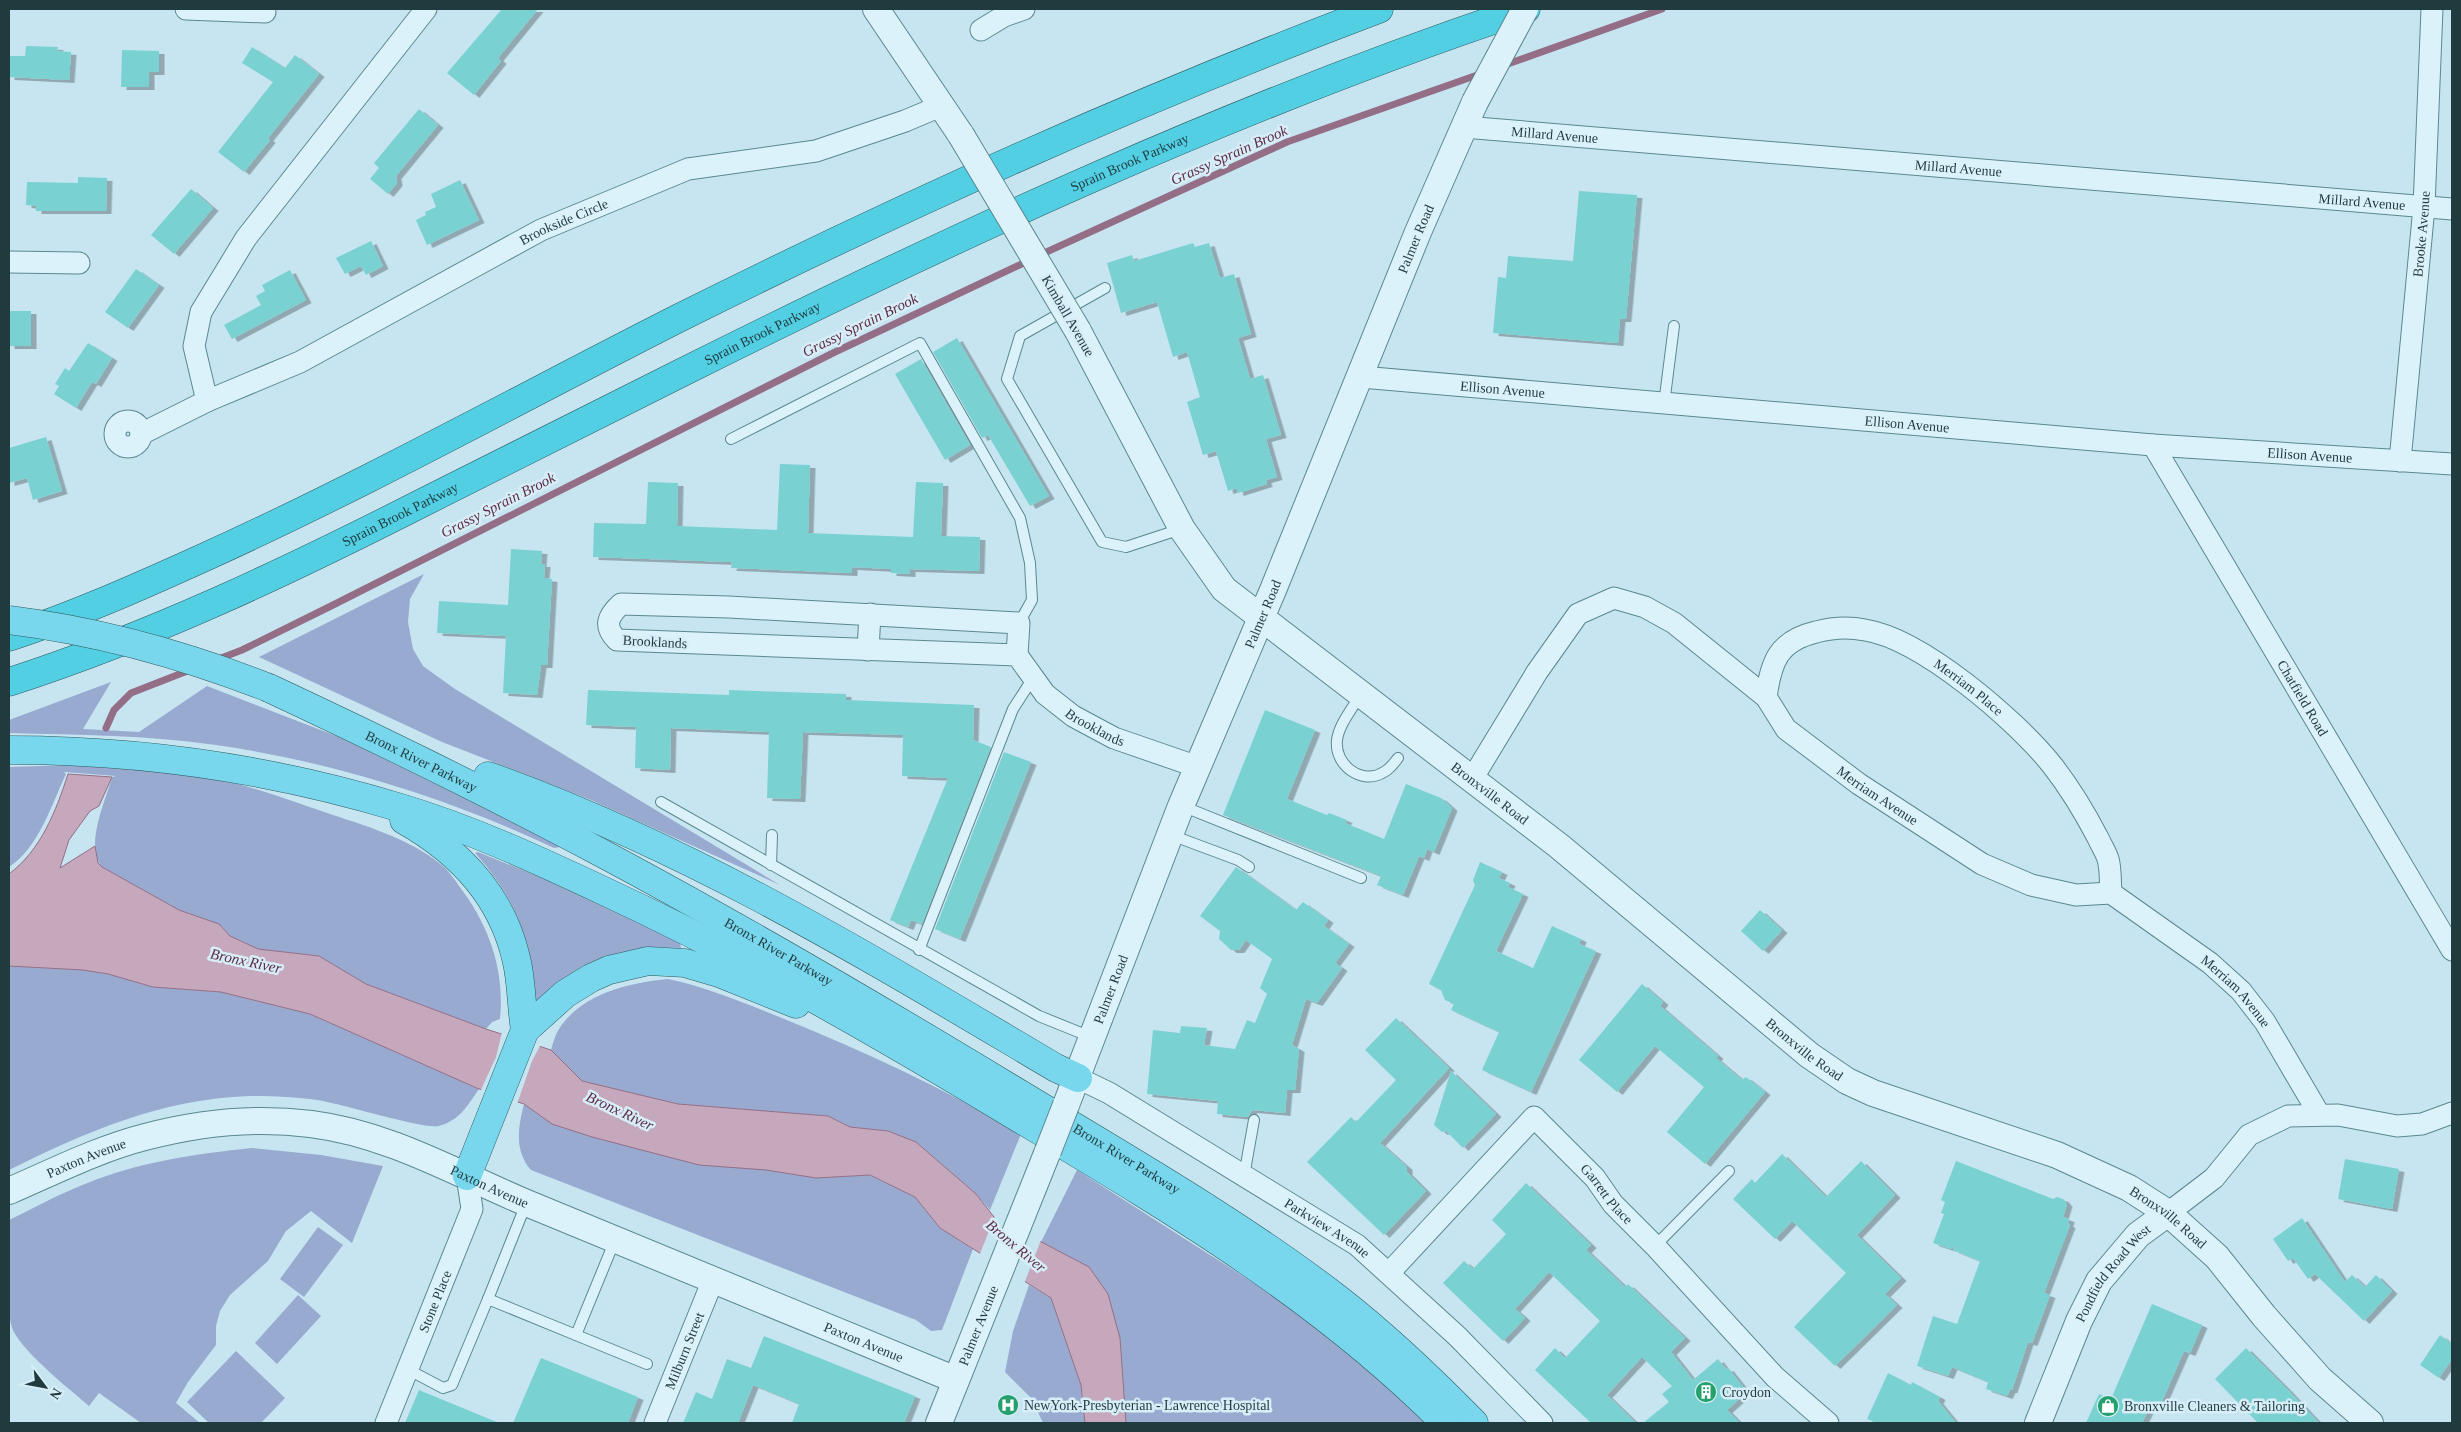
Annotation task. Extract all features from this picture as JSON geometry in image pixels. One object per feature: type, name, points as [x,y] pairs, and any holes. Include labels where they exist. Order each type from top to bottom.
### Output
[{"type":"highway","points":[[9,637],[95,605],[242,540],[398,463],[679,318],[972,177],[1119,113],[1379,9]]},
{"type":"highway","name":"Sprain Brook Parkway","points":[[9,682],[140,635],[251,586],[390,519],[835,296],[1058,193],[1208,128],[1360,68],[1526,9]]},
{"type":"highway","name":"Bronx River Parkway","points":[[9,620],[66,629],[137,645],[224,670],[269,688],[363,732],[594,848],[800,963],[1201,1204],[1342,1302],[1400,1350],[1474,1423]]},
{"type":"highway","points":[[363,732],[506,783],[637,836],[713,872],[834,937],[1056,1068],[1078,1078]]},
{"type":"highway","name":"Bronx River Parkway","points":[[9,750],[94,752],[202,762],[284,777],[364,797],[442,821],[550,865],[735,954],[880,1035],[1168,1209],[1262,1270],[1358,1342],[1445,1423]]},
{"type":"highway","points":[[364,797],[438,841],[481,881],[502,918],[517,958],[525,1030]]},
{"type":"highway","points":[[467,1176],[525,1030],[565,994],[591,978],[628,965],[667,962],[685,963],[719,973],[880,1035]]},
{"type":"street","points":[[186,9],[264,12]]},
{"type":"street","points":[[207,401],[194,346],[201,312],[246,238],[426,9]]},
{"type":"street","name":"Kimball Avenue","points":[[876,9],[961,135],[1078,331],[1182,529],[1224,589],[1262,617]]},
{"type":"street","points":[[981,30],[1004,16],[1024,9]]},
{"type":"street","name":"Palmer Road","points":[[1018,1227],[1078,1078],[1181,806],[1262,617],[1361,377],[1418,232],[1475,102],[1526,9]]},
{"type":"street","name":"Brooke Avenue","points":[[2400,461],[2424,207],[2432,9]]},
{"type":"street","name":"Brookside Circle","points":[[141,434],[207,401],[300,362],[541,230],[688,168],[816,151],[905,121],[942,105]]},
{"type":"street","name":"Millard Avenue","points":[[1464,127],[2452,209]]},
{"type":"street","points":[[9,262],[78,263]]},
{"type":"street","name":"Ellison Avenue","points":[[1361,377],[2153,445],[2452,464]]},
{"type":"street","name":"Chatfield Road","points":[[2153,445],[2452,950]]},
{"type":"street","name":"Merriam Avenue","points":[[1472,779],[1537,672],[1578,614],[1614,598],[1645,607],[1674,623],[1766,697],[1786,729],[1859,784],[1982,864],[2040,887],[2076,895],[2111,893],[2210,963],[2241,992],[2266,1022],[2319,1114]]},
{"type":"street","name":"Brooklands","points":[[1020,623],[729,607],[621,604],[612,612],[607,621],[610,633],[617,640],[1017,655],[1045,694],[1073,716],[1114,738],[1198,767]]},
{"type":"street","points":[[868,650],[870,614]]},
{"type":"street","name":"Bronxville Road","points":[[1262,617],[1559,846],[1809,1055],[1847,1080],[1873,1093],[2057,1155],[2129,1188],[2168,1213],[2217,1257],[2264,1316],[2320,1379],[2370,1423]]},
{"type":"street","points":[[1017,655],[1020,623]]},
{"type":"street","name":"Merriam Place","points":[[1766,697],[1770,668],[1780,652],[1798,636],[1827,629],[1865,630],[1906,645],[1950,671],[2005,716],[2052,764],[2085,813],[2108,858],[2111,893]]},
{"type":"street","name":"Parkview Avenue","points":[[1078,1078],[1109,1093],[1357,1245],[1457,1336],[1542,1423]]},
{"type":"street","name":"Pondfield Road West","points":[[2038,1423],[2079,1322],[2099,1280],[2138,1235],[2214,1178],[2249,1135],[2288,1116],[2319,1114],[2397,1126],[2422,1124],[2452,1113]]},
{"type":"street","name":"Garrett Place","points":[[1389,1273],[1534,1117],[1595,1178],[1613,1204],[1774,1377],[1828,1423]]},
{"type":"street","name":"Paxton Avenue","points":[[9,1191],[90,1155],[144,1137],[193,1127],[250,1122],[310,1124],[362,1134],[418,1154],[527,1203],[956,1380]]},
{"type":"street","name":"Stone Place","points":[[386,1423],[472,1209],[467,1176]]},
{"type":"street","name":"Palmer Avenue","points":[[939,1423],[1018,1227]]},
{"type":"street","name":"Milburn Street","points":[[654,1423],[713,1280]]},
{"type":"lane","points":[[1105,288],[1020,336],[1007,379],[1102,542],[1126,547],[1182,529]]},
{"type":"lane","points":[[1664,404],[1674,326]]},
{"type":"lane","points":[[730,439],[920,343],[1020,518],[1030,563],[1032,600],[1020,623]]},
{"type":"lane","points":[[919,950],[1013,710],[1033,678]]},
{"type":"lane","points":[[1361,694],[1343,724],[1337,740],[1340,757],[1347,769],[1364,777],[1383,773],[1398,758]]},
{"type":"lane","points":[[661,802],[919,950],[1039,1016],[1092,1037]]},
{"type":"lane","points":[[1181,806],[1361,878]]},
{"type":"lane","points":[[771,865],[772,835]]},
{"type":"lane","points":[[1170,835],[1249,867]]},
{"type":"lane","points":[[1244,1177],[1254,1120]]},
{"type":"lane","points":[[1654,1246],[1730,1171]]},
{"type":"lane","points":[[407,1369],[443,1388],[452,1385],[527,1203]]},
{"type":"lane","points":[[576,1335],[616,1239]]},
{"type":"lane","points":[[488,1299],[647,1364]]},
{"type":"shaded area","points":[[424,574],[410,599],[408,622],[413,649],[423,666],[455,689],[780,885],[591,800],[442,742],[259,657]]},
{"type":"shaded area","points":[[111,682],[83,729],[139,732],[207,686],[339,737],[557,843],[560,847],[554,848],[473,813],[389,784],[303,761],[260,752],[164,739],[9,733],[9,720]]},
{"type":"shaded area","points":[[71,765],[162,770],[228,781],[362,825],[392,836],[421,850],[451,874],[479,916],[493,949],[497,966],[500,983],[500,1019],[492,1022],[486,1029],[366,984],[319,956],[258,949],[230,936],[219,924],[179,910],[102,867],[97,858],[95,847],[96,835],[101,810],[112,777],[116,776],[64,772],[66,774],[36,838],[19,859],[9,867],[9,767]]},
{"type":"shaded area","points":[[478,852],[555,883],[680,941],[681,948],[636,950],[602,960],[571,978],[535,1004],[529,960],[519,923],[502,889],[475,853]]},
{"type":"shaded area","points":[[9,966],[83,970],[108,974],[153,987],[221,992],[310,1014],[479,1089],[467,1107],[458,1116],[439,1126],[418,1124],[328,1102],[301,1098],[249,1096],[185,1103],[125,1120],[96,1131],[9,1170]]},
{"type":"shaded area","points":[[668,979],[697,986],[725,996],[844,1044],[933,1086],[1021,1134],[990,1210],[976,1194],[916,1142],[888,1131],[850,1127],[828,1116],[678,1104],[582,1081],[551,1050],[558,1031],[569,1017],[593,998],[622,987]]},
{"type":"shaded area","points":[[524,1104],[553,1124],[592,1137],[816,1178],[869,1175],[915,1197],[940,1228],[973,1249],[942,1330],[931,1331],[916,1320],[531,1170],[522,1155],[519,1138]]},
{"type":"shaded area","points":[[252,1148],[321,1155],[383,1166],[352,1243],[311,1211],[286,1231],[268,1261],[230,1295],[220,1311],[216,1326],[216,1345],[188,1382],[176,1403],[200,1423],[141,1423],[99,1393],[89,1406],[30,1353],[15,1334],[11,1325],[8,1296],[9,1220],[75,1188],[125,1170],[188,1156]]},
{"type":"shaded area","points":[[1077,1170],[1287,1304],[1351,1351],[1428,1423],[1126,1423],[1120,1338],[1041,1242]]},
{"type":"shaded area","points":[[318,1227],[343,1245],[304,1297],[280,1279]]},
{"type":"shaded area","points":[[1029,1285],[1051,1298],[1081,1385],[1085,1423],[1043,1423],[1032,1399],[1005,1372],[1013,1331]]},
{"type":"shaded area","points":[[298,1295],[321,1316],[277,1364],[255,1343]]},
{"type":"shaded area","points":[[236,1351],[285,1398],[261,1423],[209,1423],[187,1402]]},
{"type":"water","name":"Bronx River","points":[[68,774],[112,777],[99,806],[90,811],[69,840],[60,868],[95,846],[98,863],[102,867],[179,910],[219,924],[230,936],[258,949],[319,956],[366,984],[486,1029],[551,1050],[582,1081],[678,1104],[828,1116],[850,1127],[888,1131],[916,1142],[976,1194],[994,1217],[1089,1267],[1108,1294],[1120,1338],[1126,1423],[1085,1423],[1081,1385],[1051,1298],[940,1228],[915,1197],[870,1175],[816,1178],[766,1170],[699,1165],[592,1137],[552,1124],[524,1104],[479,1089],[310,1014],[221,992],[153,987],[108,974],[83,970],[9,966],[9,874],[39,842],[58,802]]},
{"type":"pier","points":[[502,1032],[541,1044],[532,1061],[517,1104],[480,1092],[496,1057]]},
{"type":"pier","points":[[995,1216],[1041,1240],[1024,1284],[979,1256]]},
{"type":"building","points":[[502,9],[538,9],[498,58],[501,61],[474,95],[447,73]]},
{"type":"building","points":[[26,46],[58,47],[57,51],[71,52],[69,80],[9,77],[9,56],[25,56]]},
{"type":"building","points":[[252,47],[285,68],[295,55],[319,74],[268,138],[270,140],[244,172],[218,152],[273,82],[242,63]]},
{"type":"building","points":[[122,50],[159,51],[159,72],[149,72],[149,87],[121,87]]},
{"type":"building","points":[[419,109],[438,125],[396,176],[397,183],[388,194],[370,179],[379,168],[374,163]]},
{"type":"building","points":[[78,177],[107,178],[106,211],[36,211],[36,206],[26,205],[27,182],[78,183]]},
{"type":"building","points":[[460,180],[479,220],[427,245],[416,220],[426,215],[425,212],[436,207],[431,194]]},
{"type":"building","points":[[191,189],[213,208],[174,254],[151,235]]},
{"type":"building","points":[[1579,191],[1637,195],[1626,319],[1620,319],[1618,343],[1493,333],[1498,277],[1506,278],[1508,256],[1573,261]]},
{"type":"building","points":[[371,241],[383,266],[366,275],[361,266],[345,274],[336,258]]},
{"type":"building","points":[[1193,243],[1195,247],[1209,243],[1220,278],[1234,274],[1251,334],[1238,338],[1250,379],[1263,375],[1281,435],[1266,439],[1277,477],[1266,480],[1267,484],[1238,493],[1237,488],[1228,491],[1216,451],[1203,455],[1187,402],[1200,397],[1187,352],[1173,357],[1157,302],[1121,313],[1107,263],[1132,255],[1134,261]]},
{"type":"building","points":[[136,269],[159,285],[128,328],[105,312]]},
{"type":"building","points":[[290,270],[306,300],[232,339],[224,325],[261,305],[256,296],[265,291],[262,285]]},
{"type":"building","points":[[9,311],[31,311],[31,346],[9,346]]},
{"type":"building","points":[[957,338],[1049,496],[1030,506],[988,435],[982,438],[933,352]]},
{"type":"building","points":[[88,343],[112,358],[96,384],[92,382],[76,408],[54,394],[59,386],[55,384],[65,368],[69,371]]},
{"type":"building","points":[[921,359],[970,445],[945,460],[895,374]]},
{"type":"building","points":[[46,437],[62,491],[33,500],[27,478],[9,483],[9,448]]},
{"type":"building","points":[[780,464],[810,465],[808,533],[913,537],[916,482],[943,483],[941,536],[980,537],[979,571],[910,569],[910,574],[891,573],[891,569],[852,567],[852,573],[731,568],[732,562],[593,557],[594,523],[646,524],[648,482],[678,483],[677,526],[777,530]]},
{"type":"building","points":[[511,549],[542,551],[541,564],[545,564],[544,578],[552,579],[547,665],[541,665],[537,695],[503,693],[506,636],[437,633],[439,601],[508,605]]},
{"type":"building","points":[[588,690],[729,695],[729,690],[846,694],[846,700],[974,705],[973,740],[991,747],[922,924],[911,920],[908,927],[890,920],[948,778],[902,776],[903,735],[803,732],[800,799],[767,798],[769,732],[671,728],[670,770],[635,768],[636,727],[586,725]]},
{"type":"building","points":[[1265,710],[1315,730],[1287,799],[1327,815],[1329,813],[1347,820],[1345,823],[1384,839],[1406,784],[1441,798],[1452,808],[1434,852],[1427,849],[1424,858],[1419,856],[1403,895],[1377,885],[1381,876],[1223,815]]},
{"type":"building","points":[[1004,752],[1031,762],[960,939],[935,929]]},
{"type":"building","points":[[1480,862],[1502,872],[1499,878],[1510,883],[1508,887],[1523,894],[1496,951],[1533,968],[1552,926],[1581,939],[1579,944],[1596,951],[1531,1092],[1482,1070],[1499,1032],[1451,1010],[1454,1004],[1445,1000],[1441,990],[1429,984],[1475,885],[1473,880]]},
{"type":"building","points":[[1236,867],[1296,910],[1303,902],[1328,920],[1324,926],[1349,944],[1335,963],[1342,968],[1317,1003],[1306,999],[1292,1045],[1299,1049],[1295,1090],[1287,1090],[1285,1113],[1252,1110],[1248,1117],[1217,1114],[1218,1101],[1147,1094],[1153,1030],[1180,1033],[1181,1026],[1207,1028],[1204,1045],[1235,1049],[1247,1020],[1255,1023],[1267,994],[1260,988],[1272,959],[1246,940],[1239,950],[1231,950],[1219,939],[1220,931],[1200,916]]},
{"type":"building","points":[[1760,910],[1782,930],[1763,951],[1741,931]]},
{"type":"building","points":[[1642,984],[1663,1002],[1660,1006],[1718,1056],[1716,1058],[1742,1080],[1746,1077],[1765,1092],[1705,1164],[1667,1132],[1704,1087],[1655,1046],[1617,1092],[1579,1060]]},
{"type":"building","points":[[1396,1018],[1449,1068],[1380,1143],[1407,1167],[1407,1172],[1426,1191],[1384,1235],[1307,1162],[1351,1117],[1356,1122],[1396,1080],[1365,1050]]},
{"type":"building","points":[[1451,1071],[1496,1114],[1463,1148],[1446,1131],[1442,1132],[1434,1125]]},
{"type":"building","points":[[1782,1154],[1826,1197],[1861,1161],[1895,1195],[1857,1235],[1901,1278],[1885,1294],[1897,1305],[1835,1366],[1794,1327],[1846,1273],[1792,1221],[1775,1239],[1733,1199],[1752,1179],[1755,1183]]},
{"type":"building","points":[[2345,1159],[2399,1169],[2392,1209],[2338,1199]]},
{"type":"building","points":[[1956,1161],[2053,1199],[2057,1197],[2063,1199],[2067,1204],[2063,1217],[2069,1219],[2068,1224],[2070,1225],[2044,1293],[2050,1295],[2032,1343],[2028,1342],[2012,1390],[2010,1390],[2007,1396],[1986,1389],[1988,1382],[1952,1367],[1948,1376],[1917,1366],[1933,1316],[1957,1324],[1980,1261],[1953,1250],[1955,1245],[1951,1249],[1933,1243],[1944,1214],[1941,1213],[1945,1202],[1941,1200]]},
{"type":"building","points":[[1526,1183],[1591,1245],[1586,1250],[1625,1287],[1628,1284],[1685,1338],[1671,1352],[1693,1380],[1718,1359],[1726,1369],[1728,1368],[1747,1392],[1727,1410],[1740,1423],[1643,1423],[1669,1402],[1662,1394],[1672,1386],[1642,1357],[1607,1395],[1636,1423],[1591,1423],[1535,1370],[1555,1348],[1565,1358],[1600,1321],[1549,1272],[1515,1309],[1525,1318],[1503,1341],[1443,1283],[1464,1261],[1473,1269],[1506,1234],[1492,1220]]},
{"type":"building","points":[[2302,1218],[2345,1282],[2352,1275],[2365,1287],[2376,1275],[2392,1291],[2364,1321],[2315,1274],[2308,1279],[2293,1258],[2288,1261],[2273,1239]]},
{"type":"building","points":[[2152,1304],[2202,1325],[2190,1353],[2184,1351],[2159,1408],[2151,1404],[2142,1423],[2086,1423],[2099,1394],[2111,1399]]},
{"type":"building","points":[[2440,1335],[2452,1344],[2452,1359],[2439,1378],[2420,1365]]},
{"type":"building","points":[[764,1336],[915,1396],[904,1423],[792,1423],[799,1404],[753,1385],[738,1423],[683,1423],[696,1392],[712,1399],[727,1359],[751,1368]]},
{"type":"building","points":[[2246,1348],[2319,1423],[2258,1423],[2215,1379]]},
{"type":"building","points":[[541,1358],[638,1397],[628,1423],[513,1423]]},
{"type":"building","points":[[1888,1373],[1911,1385],[1912,1382],[1940,1397],[1938,1401],[1956,1423],[1877,1423],[1867,1419]]},
{"type":"building","points":[[419,1390],[499,1423],[405,1423]]},
{"type":"waterway","name":"Grassy Sprain Brook","points":[[1502,66],[1662,9]]},
{"type":"waterway","name":"Grassy Sprain Brook","points":[[1040,255],[1287,142],[1483,73]]},
{"type":"waterway","name":"Grassy Sprain Brook","points":[[216,660],[242,650],[331,606],[833,353],[1030,260]]},
{"type":"waterway","name":"Grassy Sprain Brook","points":[[106,728],[114,710],[131,693],[190,670]]},
{"type":"place","name":"Croydon","points":[[1706,1392]]},
{"type":"place","name":"NewYork-Presbyterian - Lawrence Hospital","points":[[1008,1405]]},
{"type":"place","name":"Bronxville Cleaners & Tailoring","points":[[2108,1406]]}]
